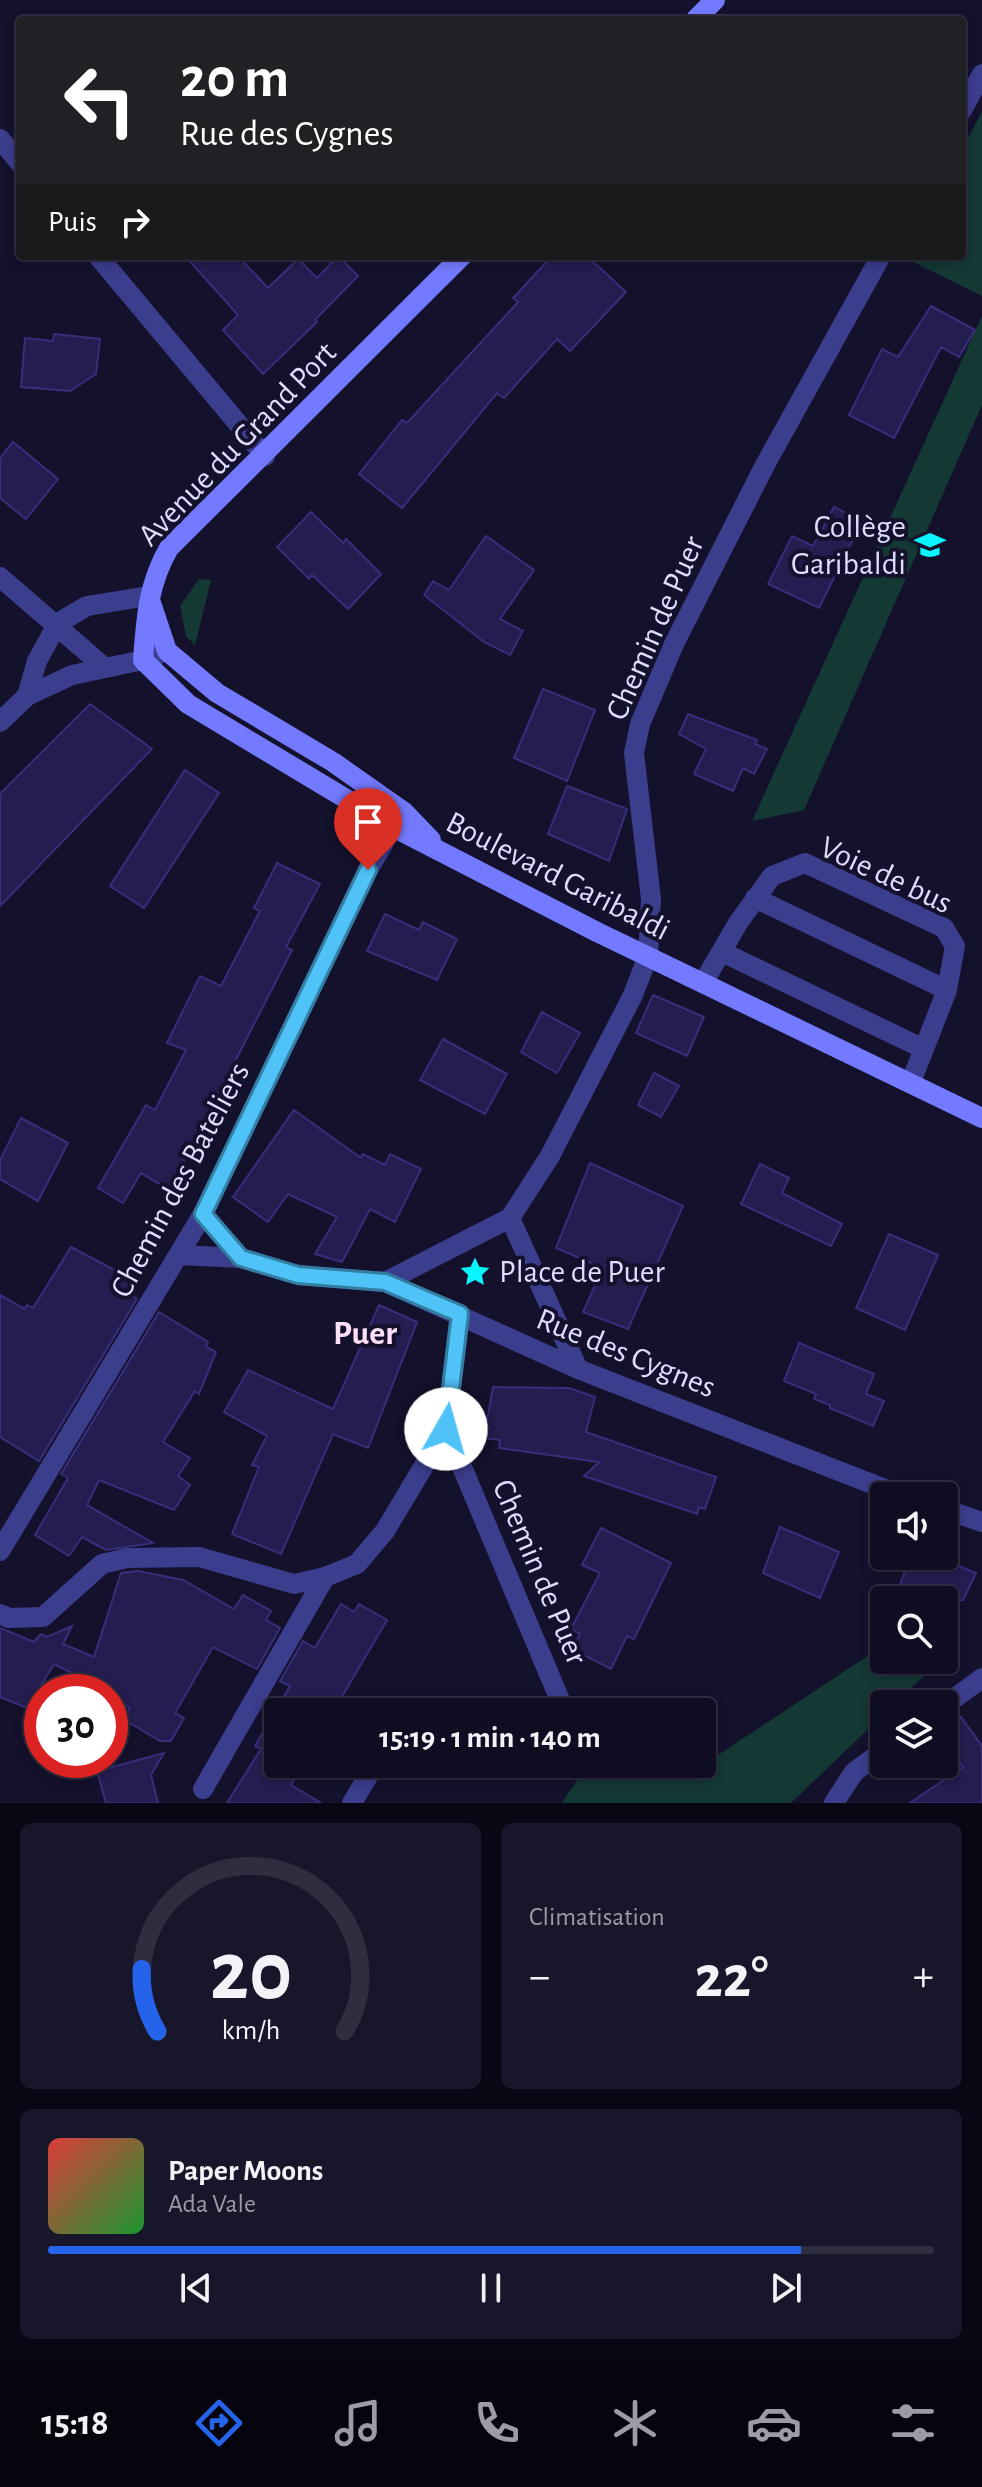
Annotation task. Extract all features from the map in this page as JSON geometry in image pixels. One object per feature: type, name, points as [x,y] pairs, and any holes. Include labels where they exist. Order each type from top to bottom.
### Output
[{"type":"main road","points":[[699,16],[715,0]]},
{"type":"main road","name":"Avenue du Grand Port","points":[[148,596],[155,572],[169,548],[265,456],[458,260]]},
{"type":"main road","points":[[148,596],[167,651],[217,693],[333,762],[404,812],[440,850]]},
{"type":"main road","points":[[143,660],[148,596]]},
{"type":"main road","name":"Boulevard Garibaldi","points":[[143,660],[188,704],[393,827],[703,983],[979,1114]]},
{"type":"street","points":[[966,103],[982,74]]},
{"type":"street","points":[[0,139],[16,158]]},
{"type":"street","points":[[101,260],[265,456]]},
{"type":"street","name":"Chemin de Puer","points":[[510,1218],[550,1156],[633,995],[648,956],[651,899],[634,753],[640,724],[674,644],[765,465],[879,260]]},
{"type":"street","points":[[0,577],[58,623],[104,667]]},
{"type":"street","name":"Avenue du Grand Port","points":[[58,623],[87,606],[148,596]]},
{"type":"street","points":[[27,696],[37,661],[58,623]]},
{"type":"street","points":[[0,722],[27,696],[72,675],[143,660],[167,651]]},
{"type":"street","name":"Chemin des Bateliers","points":[[0,1551],[203,1214],[368,870],[393,827]]},
{"type":"street","name":"Voie de bus","points":[[703,983],[772,876],[805,863],[944,928],[955,946],[947,990],[911,1082]]},
{"type":"street","points":[[755,898],[947,990]]},
{"type":"street","points":[[722,952],[922,1048]]},
{"type":"street","points":[[203,1214],[241,1258]]},
{"type":"street","points":[[385,1282],[510,1218],[578,1369]]},
{"type":"street","name":"Rue des Cygnes","points":[[179,1255],[241,1258],[298,1275],[385,1282],[578,1369],[870,1483]]},
{"type":"street","name":"Chemin de Puer","points":[[460,1314],[446,1429],[559,1698]]},
{"type":"street","points":[[0,1614],[9,1618],[43,1617],[102,1564],[127,1558],[199,1557],[294,1584],[325,1577],[357,1564],[385,1531],[446,1429]]},
{"type":"street","points":[[958,1514],[982,1522]]},
{"type":"street","points":[[203,1789],[325,1577]]},
{"type":"street","points":[[958,1696],[982,1678]]},
{"type":"street","points":[[834,1803],[854,1772],[870,1760]]},
{"type":"street","points":[[352,1803],[367,1778]]},
{"type":"green space","points":[[982,111],[982,296],[909,260],[966,260],[966,142]]},
{"type":"green space","points":[[982,316],[982,405],[804,810],[752,821]]},
{"type":"green space","points":[[199,579],[211,580],[195,645],[186,636],[180,606]]},
{"type":"green space","points":[[870,1654],[870,1674],[926,1674],[909,1690],[870,1690],[870,1727],[791,1803],[562,1803],[578,1778],[716,1778],[716,1756]]},
{"type":"building","points":[[189,260],[242,260],[268,288],[297,260],[317,278],[334,260],[342,260],[358,276],[315,320],[317,322],[263,374],[223,330],[238,315]]},
{"type":"building","points":[[548,260],[591,260],[626,292],[570,351],[557,339],[504,398],[497,393],[402,508],[359,474],[402,420],[407,423],[518,302],[513,298]]},
{"type":"building","points":[[931,306],[975,330],[959,357],[941,347],[894,438],[849,415],[882,349],[898,357]]},
{"type":"building","points":[[54,334],[100,339],[96,374],[70,391],[21,387],[25,338],[53,341]]},
{"type":"building","points":[[13,442],[58,479],[26,519],[0,498],[0,458]]},
{"type":"building","points":[[834,507],[862,521],[819,608],[768,584],[792,536],[813,546]]},
{"type":"building","points":[[311,512],[343,543],[346,539],[381,574],[348,609],[312,575],[309,579],[277,547]]},
{"type":"building","points":[[486,536],[534,570],[500,619],[523,631],[510,655],[484,642],[424,595],[433,581],[449,590]]},
{"type":"building","points":[[543,689],[595,710],[567,781],[514,758]]},
{"type":"building","points":[[90,704],[152,749],[0,906],[0,794]]},
{"type":"building","points":[[688,714],[757,740],[755,744],[767,749],[754,774],[743,768],[733,791],[694,774],[706,749],[679,734]]},
{"type":"building","points":[[185,770],[219,793],[144,908],[110,886]]},
{"type":"building","points":[[567,786],[627,809],[609,861],[548,834]]},
{"type":"building","points":[[277,863],[320,884],[286,947],[292,950],[169,1190],[141,1173],[123,1203],[98,1188],[146,1105],[155,1110],[186,1050],[167,1043],[200,976],[221,986],[260,911],[254,908]]},
{"type":"building","points":[[385,914],[419,930],[423,922],[457,939],[437,980],[367,951]]},
{"type":"building","points":[[653,995],[704,1017],[687,1056],[636,1033]]},
{"type":"building","points":[[542,1012],[580,1033],[557,1073],[521,1052]]},
{"type":"building","points":[[443,1039],[507,1074],[485,1114],[420,1080]]},
{"type":"building","points":[[654,1073],[679,1086],[661,1117],[638,1105]]},
{"type":"building","points":[[294,1110],[361,1158],[363,1154],[385,1165],[390,1154],[421,1169],[395,1222],[370,1209],[342,1262],[315,1254],[337,1217],[288,1194],[268,1222],[233,1197]]},
{"type":"building","points":[[21,1118],[68,1143],[38,1201],[0,1179],[0,1160]]},
{"type":"building","points":[[590,1163],[683,1206],[628,1329],[583,1312],[603,1268],[556,1248]]},
{"type":"building","points":[[760,1164],[789,1178],[782,1193],[842,1224],[831,1246],[741,1204]]},
{"type":"building","points":[[889,1234],[938,1255],[905,1330],[856,1308]]},
{"type":"building","points":[[71,1247],[135,1284],[129,1294],[137,1299],[39,1461],[0,1437],[0,1295],[25,1309],[27,1305],[33,1308]]},
{"type":"building","points":[[379,1305],[417,1322],[368,1448],[333,1434],[281,1554],[232,1534],[259,1467],[252,1465],[267,1436],[224,1412],[248,1370],[333,1409]]},
{"type":"building","points":[[159,1312],[208,1342],[206,1347],[216,1352],[199,1394],[195,1391],[163,1442],[190,1458],[178,1476],[190,1485],[174,1510],[99,1480],[87,1505],[153,1543],[106,1550],[82,1537],[69,1556],[35,1535],[68,1478],[61,1474]]},
{"type":"building","points":[[799,1343],[874,1374],[866,1394],[884,1401],[873,1426],[830,1408],[830,1405],[814,1399],[816,1394],[784,1381]]},
{"type":"building","points":[[493,1387],[569,1388],[595,1397],[586,1432],[716,1477],[705,1509],[699,1507],[697,1514],[584,1476],[599,1462],[499,1448],[500,1440],[484,1438]]},
{"type":"building","points":[[780,1527],[839,1552],[820,1598],[763,1573]]},
{"type":"building","points":[[601,1528],[671,1563],[634,1639],[627,1636],[611,1669],[572,1649],[580,1634],[571,1629],[600,1573],[582,1565]]},
{"type":"building","points":[[958,1566],[976,1573],[963,1600],[958,1600],[958,1586],[899,1586],[906,1570],[958,1570]]},
{"type":"building","points":[[138,1571],[183,1580],[234,1609],[243,1595],[271,1611],[266,1620],[280,1628],[257,1669],[213,1647],[175,1713],[184,1718],[171,1741],[160,1741],[128,1722],[128,1674],[74,1674],[54,1664],[48,1674],[24,1674],[24,1707],[0,1697],[0,1628],[34,1642],[41,1634],[47,1637],[72,1626],[63,1644],[94,1657],[121,1573]]},
{"type":"building","points":[[341,1604],[354,1612],[359,1604],[387,1620],[341,1698],[283,1698],[290,1686],[280,1681],[303,1641],[315,1648]]},
{"type":"building","points":[[961,1717],[982,1746],[982,1803],[910,1803],[947,1778],[958,1778],[958,1770],[963,1767],[958,1760],[958,1719]]},
{"type":"building","points":[[264,1731],[264,1778],[295,1778],[291,1785],[321,1803],[227,1803],[261,1749],[255,1746]]},
{"type":"building","points":[[164,1753],[151,1775],[158,1803],[106,1803],[99,1778],[128,1778],[128,1763]]},
{"type":"place","name":"Collège Garibaldi","points":[[930,545]]},
{"type":"place","name":"Place de Puer","points":[[475,1272]]},
{"type":"district","name":"Puer","points":[[365,1334]]},
{"type":"route","points":[[368,870],[203,1214],[241,1258],[298,1275],[385,1282],[460,1314],[446,1429]]}]
